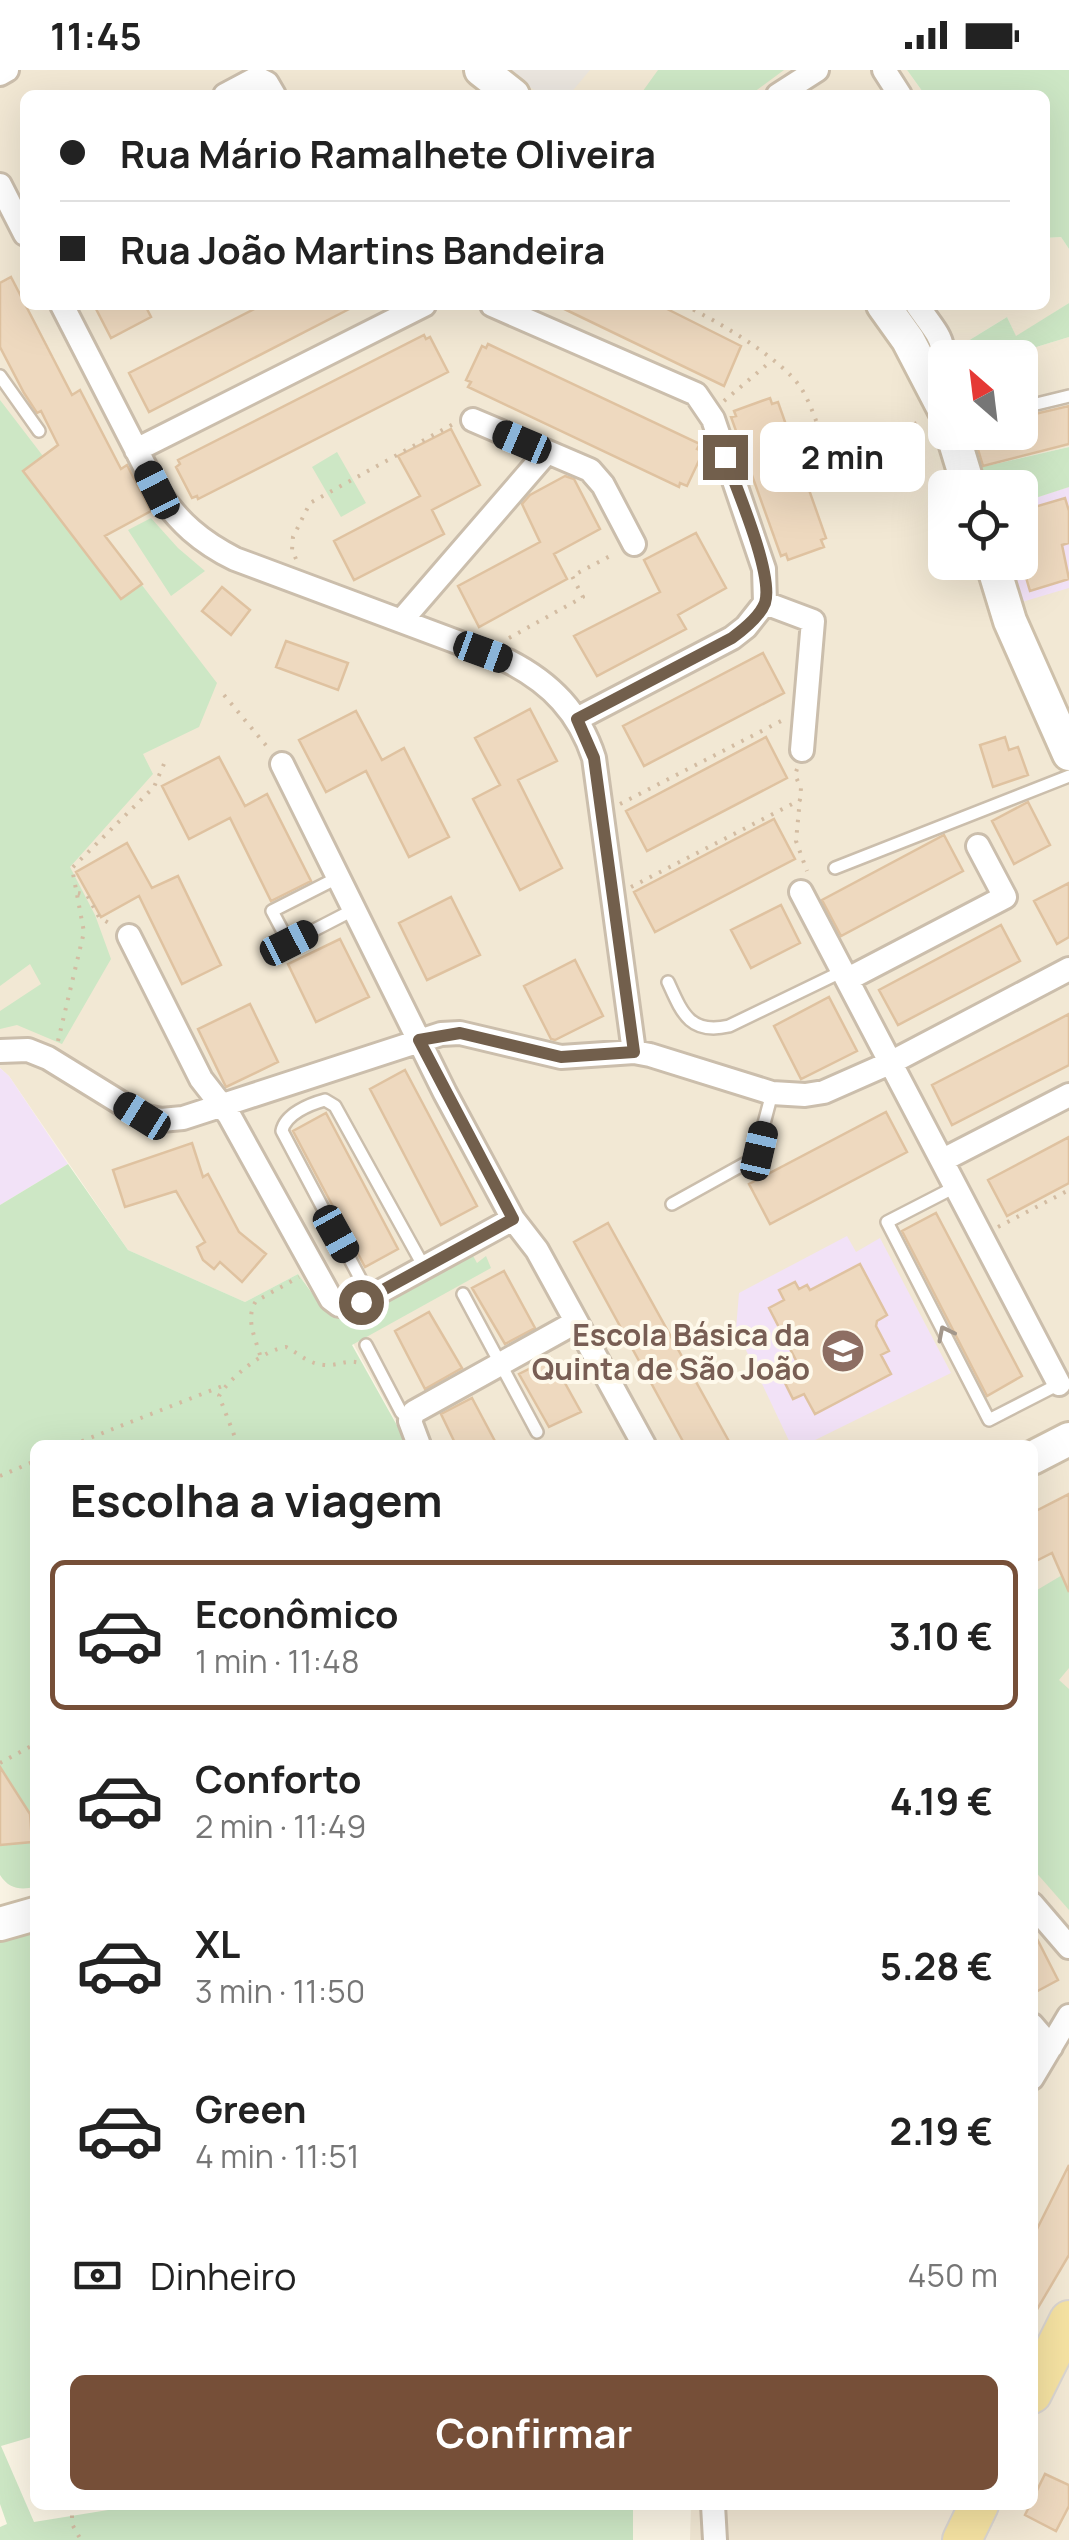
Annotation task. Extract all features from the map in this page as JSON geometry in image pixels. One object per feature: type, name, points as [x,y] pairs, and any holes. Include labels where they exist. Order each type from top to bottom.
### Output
[{"type":"main road","points":[[481,70],[507,90]]},
{"type":"main road","points":[[887,310],[908,340],[928,386]]},
{"type":"main road","points":[[997,580],[1010,621],[1069,754]]},
{"type":"main road","points":[[1038,1455],[1069,1439]]},
{"type":"main road","points":[[0,1924],[30,1915]]},
{"type":"main road","points":[[1038,2382],[1069,2320]]},
{"type":"main road","points":[[962,2540],[976,2510]]},
{"type":"street","points":[[0,74],[7,70]]},
{"type":"street","points":[[786,90],[817,70]]},
{"type":"street","points":[[235,90],[258,78],[271,90]]},
{"type":"street","points":[[10,189],[20,219]]},
{"type":"street","points":[[65,310],[169,508],[196,536],[235,559],[534,675],[556,692],[577,719],[594,758],[634,1052]]},
{"type":"street","points":[[136,450],[414,310]]},
{"type":"street","points":[[503,310],[696,394],[708,413],[764,568],[765,603],[746,628],[577,719]]},
{"type":"street","points":[[921,310],[939,340]]},
{"type":"street","points":[[473,420],[598,476],[634,544]]},
{"type":"street","points":[[400,621],[547,452]]},
{"type":"street","points":[[765,603],[812,621],[802,750]]},
{"type":"street","points":[[282,764],[513,1219],[536,1250],[641,1440]]},
{"type":"street","points":[[845,975],[1005,897],[978,846]]},
{"type":"street","points":[[801,892],[1059,1384]]},
{"type":"street","points":[[129,936],[201,1079],[223,1106],[325,1292],[339,1305],[370,1297],[513,1219]]},
{"type":"street","points":[[0,1050],[28,1050],[48,1058],[142,1116],[161,1120],[223,1106],[419,1040],[460,1033],[561,1057],[634,1052],[772,1094],[805,1095],[824,1092],[892,1062],[1069,969]]},
{"type":"street","points":[[944,1160],[1069,1095]]},
{"type":"street","points":[[417,1440],[410,1420],[422,1406],[576,1322]]},
{"type":"street","points":[[1038,1911],[1069,1947]]},
{"type":"street","points":[[1038,2068],[1069,2016]]},
{"type":"street","points":[[1038,2032],[1051,2046]]},
{"type":"street","points":[[713,2510],[715,2540]]},
{"type":"lane","points":[[0,376],[39,430]]},
{"type":"lane","points":[[1038,404],[1069,396]]},
{"type":"lane","points":[[835,868],[1069,776]]},
{"type":"lane","points":[[339,877],[272,912],[289,943],[355,909]]},
{"type":"lane","points":[[668,982],[691,1022],[716,1029],[845,975]]},
{"type":"lane","points":[[672,1204],[755,1158],[772,1094]]},
{"type":"lane","points":[[370,1297],[282,1131],[289,1117],[325,1100],[334,1106],[424,1267]]},
{"type":"lane","points":[[957,1186],[888,1222],[989,1420],[1059,1384]]},
{"type":"lane","points":[[463,1294],[537,1432]]},
{"type":"lane","points":[[366,1346],[401,1412],[410,1420]]},
{"type":"path","points":[[694,310],[728,327],[801,388],[832,453],[845,452],[928,417]]},
{"type":"path","points":[[708,413],[771,361]]},
{"type":"path","points":[[308,586],[292,550],[310,503],[458,422],[473,420]]},
{"type":"path","points":[[483,652],[583,598],[572,576],[634,544]]},
{"type":"path","points":[[224,695],[282,764]]},
{"type":"path","points":[[602,813],[806,708]]},
{"type":"path","points":[[801,892],[811,881],[796,841],[801,788],[796,774],[802,750]]},
{"type":"path","points":[[62,1023],[84,932],[72,868],[154,787],[167,757]]},
{"type":"path","points":[[614,896],[800,800]]},
{"type":"path","points":[[77,892],[87,895],[99,916]]},
{"type":"path","points":[[982,1235],[1069,1190]]},
{"type":"path","points":[[260,1355],[250,1323],[256,1301],[313,1270]]},
{"type":"path","points":[[85,1440],[225,1385],[252,1366],[260,1355],[286,1346],[320,1365],[351,1360],[377,1367]]},
{"type":"path","points":[[225,1385],[220,1396],[236,1440]]},
{"type":"path","points":[[0,1476],[30,1463]]},
{"type":"path","points":[[0,1763],[30,1747]]},
{"type":"path","points":[[72,2510],[72,2524],[80,2540]]},
{"type":"shaded area","points":[[0,70],[907,70],[921,90],[20,90],[20,310],[1050,310],[1050,238],[1061,237],[1069,249],[1069,303],[1016,337],[1007,317],[970,340],[928,340],[928,450],[1038,450],[1038,347],[1069,337],[1069,447],[983,467],[984,470],[928,470],[928,580],[1038,580],[1038,497],[1069,487],[1069,2540],[690,2540],[691,2510],[1038,2510],[1038,1440],[406,1440],[338,1316],[319,1301],[298,1274],[245,1302],[128,1250],[0,1068]]},
{"type":"shaded area","points":[[507,70],[590,70],[573,90],[534,90]]},
{"type":"shaded area","points":[[1069,487],[1069,588],[1022,602],[1015,580],[1038,580],[1038,497]]},
{"type":"shaded area","points":[[0,1068],[68,1164],[0,1205]]},
{"type":"shaded area","name":"Escola Básica da Quinta de São João","points":[[847,1236],[856,1252],[880,1238],[951,1373],[815,1440],[789,1440],[736,1329],[739,1293]]},
{"type":"green space","points":[[658,70],[784,70],[757,90],[644,90]]},
{"type":"green space","points":[[907,70],[1069,70],[1069,249],[1061,237],[1050,238],[1050,90],[921,90]]},
{"type":"green space","points":[[1069,303],[1069,337],[1038,347],[1038,340],[970,340],[1007,317],[1016,336]]},
{"type":"green space","points":[[0,400],[217,683],[199,727],[143,754],[153,774],[70,867],[95,915],[111,959],[62,1044],[17,1025],[0,1029],[0,1011],[41,984],[30,964],[0,986]]},
{"type":"green space","points":[[1069,447],[1069,487],[1038,497],[1038,470],[982,467]]},
{"type":"green space","points":[[337,452],[366,503],[341,517],[312,467]]},
{"type":"green space","points":[[151,518],[205,571],[171,596],[128,530]]},
{"type":"green space","points":[[68,1164],[128,1250],[245,1302],[298,1274],[325,1307],[347,1317],[472,1254],[477,1263],[486,1256],[491,1268],[352,1345],[405,1440],[30,1440],[30,1887],[20,1888],[11,1886],[0,1875],[0,1205]]},
{"type":"green space","points":[[1069,1571],[1069,1668],[1059,1680],[1069,1689],[1069,1910],[1038,1875],[1038,1589]]},
{"type":"green space","points":[[30,1923],[30,2437],[1,2446],[34,2522],[108,2510],[633,2510],[633,2540],[0,2540],[0,2527],[7,2524],[0,2504],[0,1932]]},
{"type":"building","points":[[11,277],[20,294],[20,310],[28,310],[72,395],[80,390],[121,469],[127,465],[151,511],[105,536],[142,584],[121,599],[23,471],[58,445],[0,347],[0,283]]},
{"type":"building","points":[[97,310],[148,310],[151,317],[111,338]]},
{"type":"building","points":[[252,310],[347,310],[149,412],[129,373]]},
{"type":"building","points":[[566,310],[669,310],[741,346],[724,386]]},
{"type":"building","points":[[424,335],[426,339],[430,337],[448,372],[198,499],[192,498],[176,467],[180,464],[178,460]]},
{"type":"building","points":[[488,344],[700,444],[697,449],[703,452],[687,486],[680,483],[679,487],[468,387],[471,382],[466,380],[482,346],[486,348]]},
{"type":"building","points":[[770,398],[772,404],[778,402],[826,538],[821,540],[824,547],[788,560],[786,554],[781,556],[731,417],[736,416],[734,411]]},
{"type":"building","points":[[1069,406],[1069,444],[983,466],[978,450],[1038,450],[1038,413]]},
{"type":"building","points":[[451,429],[480,485],[432,510],[444,534],[354,580],[334,541],[420,496],[398,456]]},
{"type":"building","points":[[565,476],[574,479],[600,529],[554,554],[567,579],[479,627],[458,586],[540,542],[522,504],[530,495]]},
{"type":"building","points":[[1065,498],[1069,543],[1062,545],[1069,579],[1030,591],[1027,580],[1038,580],[1038,506]]},
{"type":"building","points":[[696,533],[726,588],[678,615],[686,629],[597,676],[574,636],[660,592],[644,560]]},
{"type":"building","points":[[222,587],[250,610],[231,635],[202,611]]},
{"type":"building","points":[[286,641],[348,663],[338,690],[276,667]]},
{"type":"building","points":[[763,653],[784,693],[644,766],[623,726]]},
{"type":"building","points":[[530,709],[557,761],[518,780],[562,868],[520,890],[473,799],[500,785],[475,738]]},
{"type":"building","points":[[356,711],[382,760],[404,748],[449,837],[409,857],[366,771],[326,792],[299,740]]},
{"type":"building","points":[[766,737],[787,778],[647,851],[626,811]]},
{"type":"building","points":[[1005,737],[1009,750],[1018,747],[1028,775],[993,787],[980,745]]},
{"type":"building","points":[[219,757],[245,806],[267,794],[311,881],[271,901],[230,818],[189,839],[162,786]]},
{"type":"building","points":[[1028,802],[1050,845],[1014,864],[992,821]]},
{"type":"building","points":[[774,819],[795,859],[655,932],[634,892]]},
{"type":"building","points":[[944,835],[963,871],[841,936],[822,900]]},
{"type":"building","points":[[127,843],[152,888],[178,876],[221,965],[182,984],[139,896],[101,917],[76,872]]},
{"type":"building","points":[[1069,883],[1069,937],[1057,944],[1034,901]]},
{"type":"building","points":[[451,897],[480,955],[427,980],[399,923]]},
{"type":"building","points":[[781,905],[800,943],[751,968],[731,930]]},
{"type":"building","points":[[1001,925],[1020,961],[898,1025],[879,990]]},
{"type":"building","points":[[340,939],[369,997],[316,1022],[288,964]]},
{"type":"building","points":[[575,960],[603,1016],[551,1039],[524,986]]},
{"type":"building","points":[[829,997],[857,1051],[801,1079],[774,1026]]},
{"type":"building","points":[[250,1004],[278,1062],[226,1087],[198,1029]]},
{"type":"building","points":[[1069,1014],[1069,1065],[952,1125],[932,1085]]},
{"type":"building","points":[[405,1070],[477,1206],[441,1225],[370,1089]]},
{"type":"building","points":[[886,1112],[907,1152],[770,1224],[749,1184]]},
{"type":"building","points":[[326,1113],[398,1249],[365,1267],[293,1131]]},
{"type":"building","points":[[1069,1137],[1069,1183],[1007,1216],[988,1180]]},
{"type":"building","points":[[192,1143],[203,1177],[208,1174],[239,1232],[266,1254],[242,1282],[220,1262],[214,1269],[203,1260],[197,1247],[205,1242],[176,1191],[125,1207],[113,1170]]},
{"type":"building","points":[[936,1213],[1022,1376],[987,1396],[902,1231]]},
{"type":"building","points":[[608,1223],[728,1440],[682,1440],[574,1242]]},
{"type":"building","points":[[860,1264],[887,1315],[876,1326],[889,1351],[881,1355],[891,1374],[815,1414],[804,1394],[793,1399],[784,1381],[802,1372],[769,1308],[784,1300],[779,1290],[795,1282],[799,1289],[807,1285],[810,1290]]},
{"type":"building","points":[[504,1271],[535,1328],[505,1344],[472,1288]]},
{"type":"building","points":[[429,1312],[462,1368],[425,1389],[395,1331]]},
{"type":"building","points":[[551,1358],[581,1412],[549,1427],[519,1374]]},
{"type":"building","points":[[472,1398],[494,1440],[454,1440],[441,1414]]},
{"type":"building","points":[[1069,1494],[1069,1592],[1052,1553],[1038,1560],[1038,1510]]},
{"type":"building","points":[[0,1767],[30,1814],[30,1842],[0,1845]]},
{"type":"building","points":[[1038,1941],[1058,1980],[1038,1991]]},
{"type":"building","points":[[1069,2165],[1069,2255],[1038,2308],[1038,2227]]},
{"type":"building","points":[[1045,2474],[1069,2485],[1069,2506],[1056,2531],[1025,2515],[1027,2510],[1038,2510],[1038,2488]]},
{"type":"place","name":"Escola Básica da Quinta de São João","points":[[843,1351]]},
{"type":"route","points":[[361,1302],[513,1219],[419,1040],[460,1033],[561,1057],[634,1052],[594,758],[577,719],[732,638],[746,628],[765,603],[764,568],[725,457]]}]
